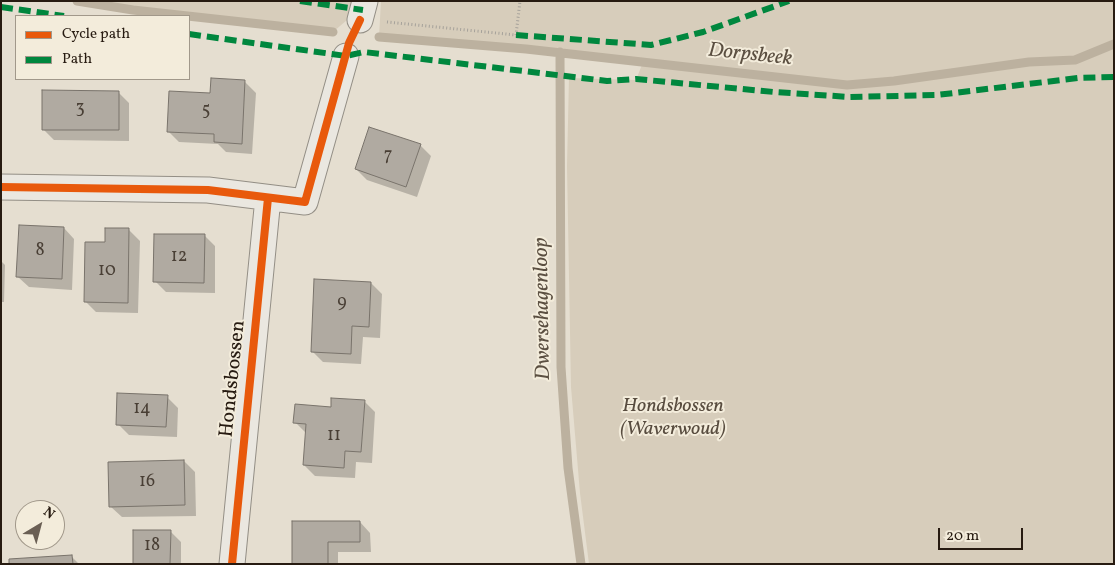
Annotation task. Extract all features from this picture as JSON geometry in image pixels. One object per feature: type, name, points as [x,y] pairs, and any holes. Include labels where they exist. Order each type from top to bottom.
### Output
[{"type":"street","points":[[1,187],[208,190],[305,202],[346,56]]},
{"type":"street","name":"Hondsbossen","points":[[232,564],[268,198]]},
{"type":"path","points":[[362,11],[377,21],[516,36],[520,1]]},
{"type":"green space","points":[[77,1],[353,1],[347,20],[333,32],[133,10]]},
{"type":"green space","name":"Hondsbossen (Waverwoud)","points":[[381,1],[1114,1],[1114,564],[589,564],[580,493],[571,387],[567,166],[569,78],[636,80],[643,62],[526,49],[379,37]]},
{"type":"building","points":[[211,78],[245,80],[242,144],[214,142],[214,134],[167,132],[169,91],[210,93]]},
{"type":"building","points":[[42,90],[119,91],[119,130],[42,130]]},
{"type":"building","points":[[369,127],[421,144],[406,187],[355,169]]},
{"type":"building","points":[[19,225],[64,227],[62,279],[16,277]]},
{"type":"building","points":[[105,228],[129,228],[128,303],[84,302],[85,242],[105,242]]},
{"type":"building","points":[[154,234],[205,234],[204,283],[153,282]]},
{"type":"building","points":[[314,279],[371,282],[369,327],[352,326],[351,354],[311,352]]},
{"type":"building","points":[[117,393],[168,395],[166,427],[116,425]]},
{"type":"building","points":[[331,398],[365,400],[361,452],[345,451],[344,468],[303,465],[306,424],[293,423],[295,404],[331,407]]},
{"type":"building","points":[[184,460],[185,505],[109,507],[108,462]]},
{"type":"building","points":[[292,521],[360,521],[360,542],[328,542],[328,564],[292,564]]},
{"type":"building","points":[[133,530],[171,530],[170,564],[133,564]]},
{"type":"building","points":[[72,555],[73,564],[9,564],[9,559]]},
{"type":"waterway","name":"Dorpsbeek","points":[[77,1],[178,15]]},
{"type":"waterway","name":"Dorpsbeek","points":[[190,16],[333,32]]},
{"type":"waterway","name":"Dorpsbeek","points":[[379,37],[526,49],[847,85],[894,81],[1029,62],[1075,60],[1114,44]]},
{"type":"waterway","name":"Dwersehagenloop","points":[[560,52],[561,367],[568,468],[581,564]]},
{"type":"marked path","points":[[300,1],[363,10]]},
{"type":"marked path","points":[[516,35],[651,45],[703,32],[789,1]]},
{"type":"marked path","points":[[1,7],[57,15]]},
{"type":"marked path","points":[[190,34],[346,56],[364,52],[607,81],[636,79],[850,97],[937,95],[1078,78],[1114,77]]},
{"type":"cycle path","points":[[1,187],[208,190],[305,202],[349,43],[360,20]]},
{"type":"cycle path","points":[[232,564],[268,198]]}]
